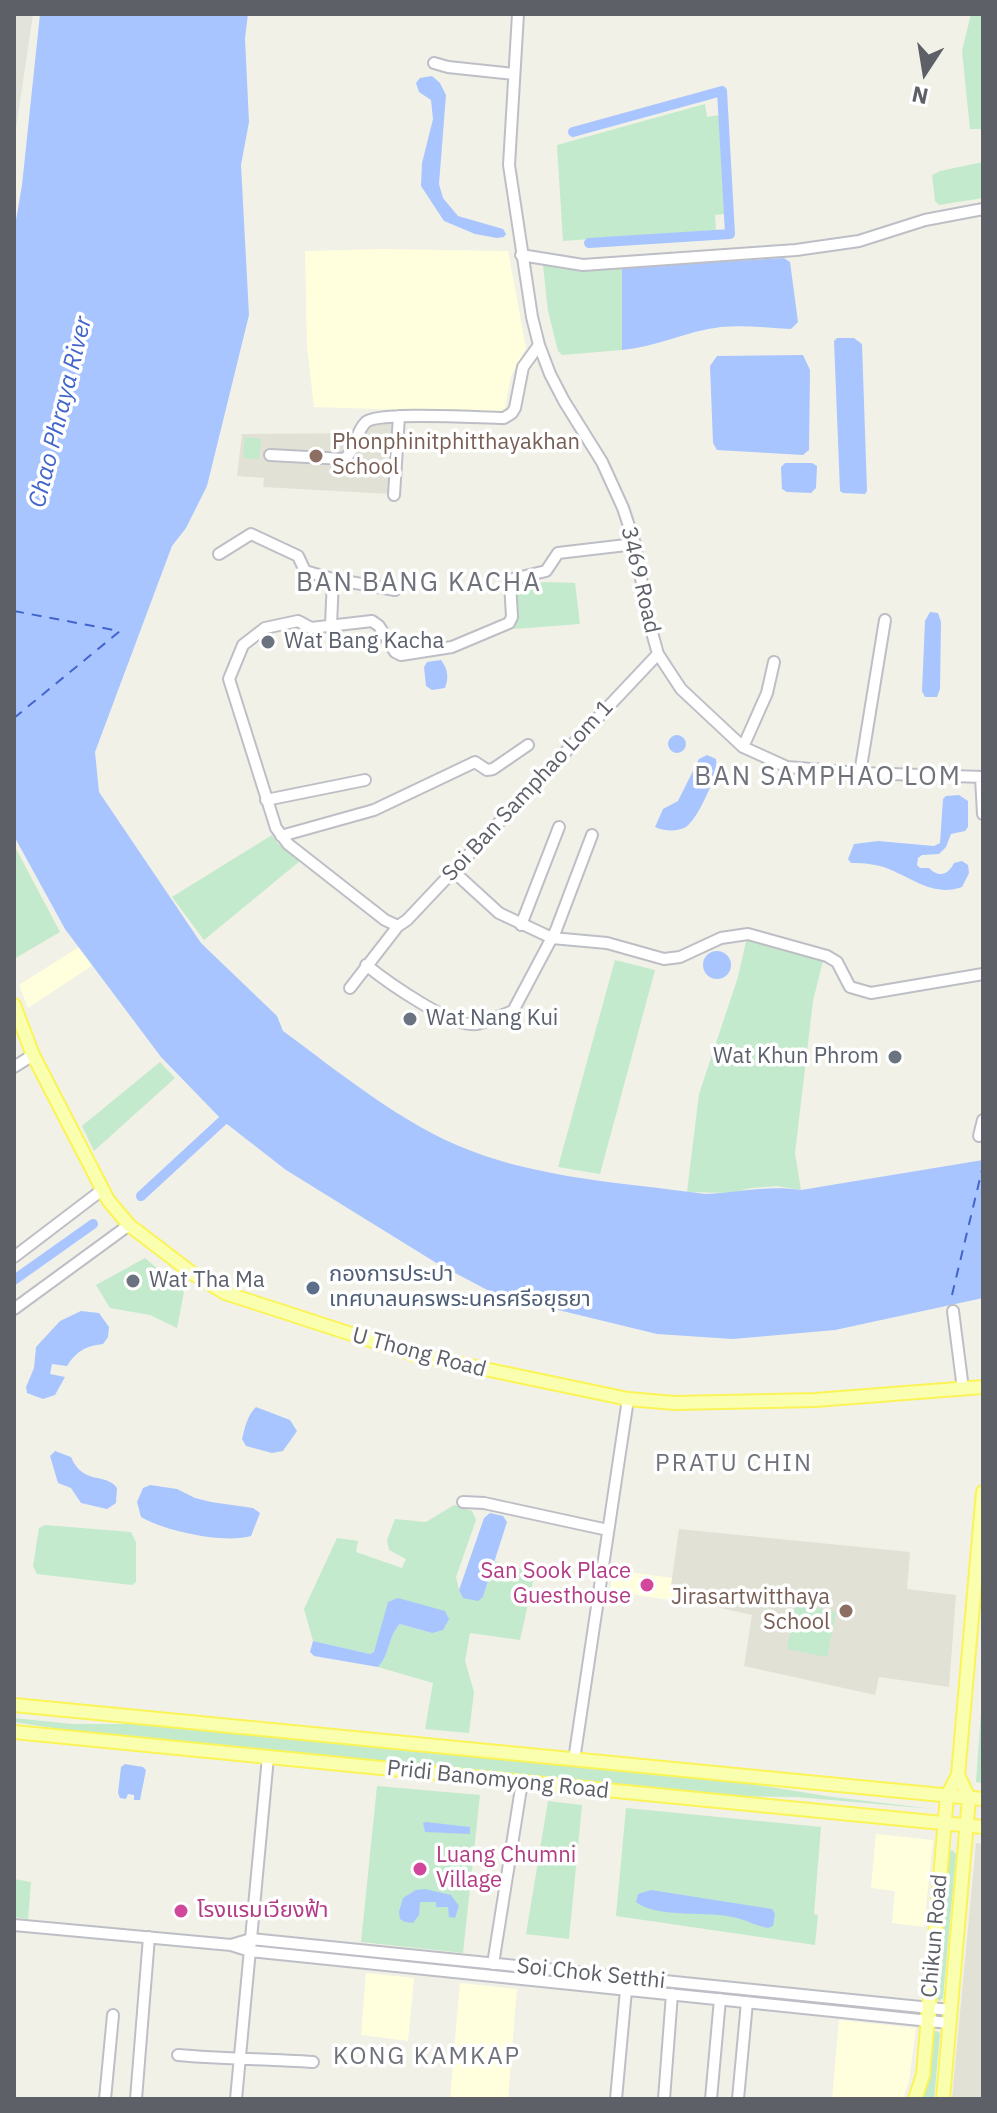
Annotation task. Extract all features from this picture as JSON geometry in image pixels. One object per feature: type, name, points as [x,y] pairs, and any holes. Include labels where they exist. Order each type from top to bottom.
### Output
[{"type":"main road","name":"U Thong Road","points":[[14,1005],[33,1055],[102,1190],[129,1225],[192,1273],[225,1293],[413,1354],[628,1399],[675,1403],[815,1400],[983,1387]]},
{"type":"main road","name":"Chikun Road","points":[[915,2099],[923,2075],[947,1796],[958,1775],[983,1492]]},
{"type":"main road","name":"Pridi Banomyong Road","points":[[14,1705],[983,1799]]},
{"type":"main road","name":"Pridi Banomyong Road","points":[[14,1732],[983,1827]]},
{"type":"main road","name":"Chikun Road","points":[[943,2099],[969,1798],[958,1775]]},
{"type":"street","name":"3469 Road","points":[[518,14],[509,165],[521,255],[539,345],[564,401],[610,477],[635,544],[648,618],[658,654],[681,689],[743,747],[787,767],[982,777]]},
{"type":"street","points":[[434,63],[514,74]]},
{"type":"street","points":[[521,255],[583,265],[796,250],[859,241],[925,220],[983,209]]},
{"type":"street","points":[[270,455],[344,459],[351,454],[365,423],[371,420],[399,416],[504,418],[515,408],[523,367],[539,345]]},
{"type":"street","points":[[394,495],[399,416]]},
{"type":"street","points":[[219,554],[251,534],[298,556],[302,569],[308,573],[395,590]]},
{"type":"street","points":[[398,926],[385,920],[281,836],[266,800],[229,679],[243,645],[265,628],[298,621],[311,628],[372,621],[379,626],[395,652],[401,655],[452,647],[509,623],[512,617],[510,582],[546,571],[558,553],[635,544]]},
{"type":"street","points":[[331,625],[333,579]]},
{"type":"street","points":[[860,773],[885,620]]},
{"type":"street","name":"Soi Ban Samphao Lom 1","points":[[350,988],[398,926],[658,654]]},
{"type":"street","points":[[743,747],[767,693],[774,662]]},
{"type":"street","points":[[281,836],[374,810],[475,762],[487,770],[493,769],[528,745]]},
{"type":"street","points":[[982,777],[983,814]]},
{"type":"street","points":[[266,800],[365,780]]},
{"type":"street","points":[[521,925],[559,827]]},
{"type":"street","points":[[366,965],[392,985],[459,1023],[475,1025],[513,1011],[552,938],[592,835]]},
{"type":"street","points":[[453,871],[499,913],[552,938],[607,943],[664,959],[680,957],[721,938],[748,934],[827,956],[837,962],[850,987],[871,993],[983,974]]},
{"type":"street","points":[[14,1067],[33,1055]]},
{"type":"street","points":[[979,1136],[983,1120]]},
{"type":"street","points":[[14,1257],[102,1190]]},
{"type":"street","points":[[14,1309],[129,1225]]},
{"type":"street","points":[[953,1311],[963,1389]]},
{"type":"street","points":[[574,1760],[628,1399]]},
{"type":"street","points":[[463,1502],[484,1503],[608,1530]]},
{"type":"street","points":[[236,2099],[268,1757]]},
{"type":"street","points":[[493,1964],[522,1782]]},
{"type":"street","name":"Soi Chok Setthi","points":[[14,1925],[231,1945],[250,1951],[747,2002],[950,2017]]},
{"type":"street","points":[[136,2099],[149,1937]]},
{"type":"street","name":"Soi Chok Setthi","points":[[231,1945],[251,1939],[928,2015]]},
{"type":"street","points":[[445,1971],[446,1959]]},
{"type":"street","points":[[616,2099],[626,1990]]},
{"type":"street","points":[[664,2097],[672,1994]]},
{"type":"street","points":[[711,2099],[720,1999]]},
{"type":"street","points":[[738,2099],[747,2002]]},
{"type":"street","points":[[105,2099],[113,2015]]},
{"type":"street","points":[[178,2055],[313,2062]]},
{"type":"shaded area","points":[[14,14],[33,14],[14,142]]},
{"type":"shaded area","points":[[971,14],[983,14],[983,129],[970,129],[962,51]]},
{"type":"shaded area","points":[[705,104],[707,117],[720,115],[725,214],[715,215],[716,230],[563,241],[557,145]]},
{"type":"shaded area","points":[[983,162],[983,198],[939,205],[935,201],[932,175]]},
{"type":"shaded area","points":[[305,251],[508,251],[526,348],[511,376],[505,408],[498,413],[314,407],[307,347]]},
{"type":"shaded area","points":[[545,264],[583,270],[622,268],[622,350],[562,355],[558,351],[548,311]]},
{"type":"shaded area","name":"Phonphinitphitthayakhan School","points":[[392,423],[395,430],[391,494],[263,487],[264,478],[237,476],[242,434],[363,433],[371,426]]},
{"type":"shaded area","points":[[245,437],[261,439],[259,459],[243,458]]},
{"type":"shaded area","points":[[575,583],[580,624],[514,629],[512,594],[525,585]]},
{"type":"shaded area","points":[[272,835],[278,844],[300,861],[204,940],[172,897]]},
{"type":"shaded area","points":[[14,845],[60,932],[14,959]]},
{"type":"shaded area","points":[[747,937],[809,954],[823,961],[813,1001],[795,1153],[801,1190],[777,1186],[732,1193],[687,1192],[699,1094],[738,977]]},
{"type":"shaded area","points":[[79,947],[93,965],[28,1008],[19,985]]},
{"type":"shaded area","points":[[615,960],[655,970],[600,1174],[558,1167]]},
{"type":"shaded area","points":[[160,1062],[175,1078],[94,1151],[82,1126]]},
{"type":"shaded area","points":[[145,1258],[184,1292],[177,1328],[150,1315],[110,1308],[96,1285]]},
{"type":"shaded area","points":[[454,1505],[472,1511],[476,1520],[456,1577],[459,1590],[483,1597],[495,1561],[535,1573],[520,1640],[470,1633],[465,1661],[474,1692],[469,1733],[425,1729],[433,1683],[378,1667],[400,1624],[432,1633],[398,1598],[375,1652],[370,1654],[313,1641],[304,1609],[337,1538],[358,1541],[356,1552],[402,1568],[406,1559],[389,1550],[387,1540],[395,1519],[426,1522]]},
{"type":"shaded area","points":[[45,1525],[131,1532],[136,1542],[136,1582],[132,1585],[37,1574],[33,1566],[39,1528]]},
{"type":"shaded area","name":"Jirasartwitthaya School","points":[[679,1529],[910,1552],[907,1589],[956,1595],[949,1687],[879,1677],[875,1695],[744,1666],[752,1615],[721,1608],[671,1585]]},
{"type":"shaded area","points":[[613,1570],[672,1578],[672,1585],[683,1591],[682,1602],[610,1591]]},
{"type":"shaded area","points":[[796,1604],[836,1612],[827,1657],[787,1649]]},
{"type":"shaded area","points":[[983,1683],[983,1783],[976,1782]]},
{"type":"shaded area","points":[[14,1718],[72,1724],[135,1724],[751,1784],[934,1809],[797,1797],[726,1796],[104,1736],[14,1722]]},
{"type":"shaded area","points":[[377,1786],[480,1795],[463,1953],[361,1942]]},
{"type":"shaded area","points":[[548,1801],[582,1805],[569,1939],[526,1934]]},
{"type":"shaded area","points":[[626,1808],[821,1827],[814,1914],[818,1915],[815,1945],[616,1916]]},
{"type":"shaded area","points":[[876,1834],[933,1840],[924,1927],[892,1923],[895,1891],[871,1888]]},
{"type":"shaded area","points":[[976,1843],[983,1844],[983,2099],[952,2099]]},
{"type":"shaded area","points":[[952,1850],[956,1854],[943,1998],[939,2001],[935,1997],[948,1854]]},
{"type":"shaded area","points":[[14,1879],[31,1882],[28,1919],[14,1917]]},
{"type":"shaded area","points":[[366,1973],[414,1978],[408,2041],[361,2035]]},
{"type":"shaded area","points":[[460,1983],[517,1989],[508,2099],[450,2099]]},
{"type":"shaded area","points":[[839,2020],[916,2028],[909,2081],[903,2099],[832,2099]]},
{"type":"shaded area","points":[[933,2033],[940,2033],[934,2099],[921,2099],[928,2076]]},
{"type":"water","name":"Chao Phraya River","points":[[40,14],[248,14],[245,38],[249,122],[241,165],[249,315],[207,486],[186,528],[172,546],[95,752],[99,792],[201,943],[277,1016],[283,1031],[349,1080],[420,1127],[497,1160],[586,1179],[705,1194],[764,1189],[801,1190],[983,1160],[983,1298],[835,1330],[733,1339],[657,1334],[493,1293],[438,1264],[286,1170],[223,1121],[161,1057],[65,929],[14,836],[14,232]]},
{"type":"water","points":[[432,76],[446,95],[439,184],[443,198],[458,216],[503,229],[504,237],[475,234],[444,221],[421,186],[422,163],[433,119],[431,100],[419,92],[416,83],[420,78]]},
{"type":"water","points":[[784,258],[790,262],[798,322],[791,329],[721,327],[622,350],[622,268]]},
{"type":"water","points":[[837,338],[854,338],[862,344],[865,494],[840,491],[834,341]]},
{"type":"water","points":[[803,355],[810,370],[809,450],[803,455],[717,450],[713,443],[710,366],[717,356]]},
{"type":"water","points":[[785,463],[812,463],[817,466],[816,488],[811,493],[782,489],[781,467]]},
{"type":"water","points":[[930,612],[938,613],[941,622],[940,689],[937,697],[925,697],[922,691],[925,621]]},
{"type":"water","points":[[441,660],[447,677],[445,688],[432,690],[426,686],[424,667],[427,662]]},
{"type":"water","points":[[673,735],[681,735],[686,744],[684,751],[673,753],[668,748],[668,740]]},
{"type":"water","points":[[707,755],[716,759],[716,766],[702,806],[691,822],[674,830],[655,827],[663,809],[678,801],[699,759]]},
{"type":"water","points":[[959,795],[968,801],[968,827],[965,831],[951,834],[946,847],[939,854],[922,855],[917,865],[943,874],[954,863],[962,861],[968,865],[969,873],[962,887],[952,890],[933,888],[884,867],[851,863],[848,859],[854,844],[878,841],[934,846],[940,843],[943,799]]},
{"type":"water","points":[[717,951],[727,955],[731,965],[727,975],[717,979],[707,975],[703,965],[707,955]]},
{"type":"water","points":[[81,1311],[99,1313],[109,1327],[108,1337],[103,1344],[82,1350],[67,1366],[52,1364],[50,1374],[65,1377],[55,1395],[43,1399],[27,1393],[36,1347],[60,1321]]},
{"type":"water","points":[[256,1407],[290,1420],[297,1431],[283,1451],[272,1453],[246,1446],[242,1439],[244,1430]]},
{"type":"water","points":[[55,1451],[71,1457],[82,1472],[112,1483],[117,1488],[116,1503],[107,1509],[81,1503],[71,1488],[58,1483],[50,1456]]},
{"type":"water","points":[[150,1485],[177,1489],[211,1502],[253,1508],[260,1513],[251,1536],[211,1537],[179,1531],[141,1517],[137,1502],[143,1488]]},
{"type":"water","points":[[490,1513],[503,1516],[507,1522],[483,1597],[478,1601],[463,1598],[459,1590],[484,1518]]},
{"type":"water","points":[[398,1598],[445,1611],[449,1619],[443,1630],[432,1633],[400,1624],[378,1667],[314,1656],[310,1652],[313,1641],[370,1654],[374,1652],[388,1602]]},
{"type":"water","points":[[125,1764],[146,1770],[140,1800],[134,1800],[134,1795],[128,1794],[126,1799],[120,1798],[121,1767]]},
{"type":"water","points":[[423,1823],[470,1827],[470,1834],[425,1832]]},
{"type":"water","points":[[416,1890],[451,1895],[459,1906],[455,1918],[449,1917],[448,1907],[436,1907],[436,1902],[420,1902],[419,1915],[413,1923],[400,1919],[403,1898]]},
{"type":"water","points":[[651,1890],[772,1909],[775,1914],[773,1926],[768,1928],[725,1916],[657,1911],[636,1902],[638,1894]]},
{"type":"waterway","points":[[573,132],[722,91],[730,234],[589,243]]},
{"type":"waterway","points":[[141,1196],[232,1112]]},
{"type":"waterway","points":[[14,1280],[93,1224]]},
{"type":"ferry route","points":[[14,611],[119,631]]},
{"type":"ferry route","points":[[14,718],[120,631]]},
{"type":"ferry route","points":[[952,1295],[982,1170]]},
{"type":"place","name":"Phonphinitphitthayakhan School","points":[[316,456]]},
{"type":"place","name":"Wat Bang Kacha","points":[[268,642]]},
{"type":"place","name":"Wat Nang Kui","points":[[410,1019]]},
{"type":"place","name":"Wat Khun Phrom","points":[[895,1057]]},
{"type":"place","name":"Wat Tha Ma","points":[[133,1281]]},
{"type":"place","name":"กองการประปา เทศบาลนครพระนครศรีอยุธยา","points":[[313,1288]]},
{"type":"place","name":"San Sook Place Guesthouse","points":[[647,1585]]},
{"type":"place","name":"Jirasartwitthaya School","points":[[846,1611]]},
{"type":"place","name":"Luang Chumni Village","points":[[420,1869]]},
{"type":"place","name":"โรงแรมเวียงฟ้า","points":[[181,1911]]},
{"type":"district","name":"BAN BANG KACHA","points":[[419,583]]},
{"type":"district","name":"BAN SAMPHAO LOM","points":[[828,777]]},
{"type":"district","name":"PRATU CHIN","points":[[734,1464]]},
{"type":"district","name":"KONG KAMKAP","points":[[427,2057]]}]
